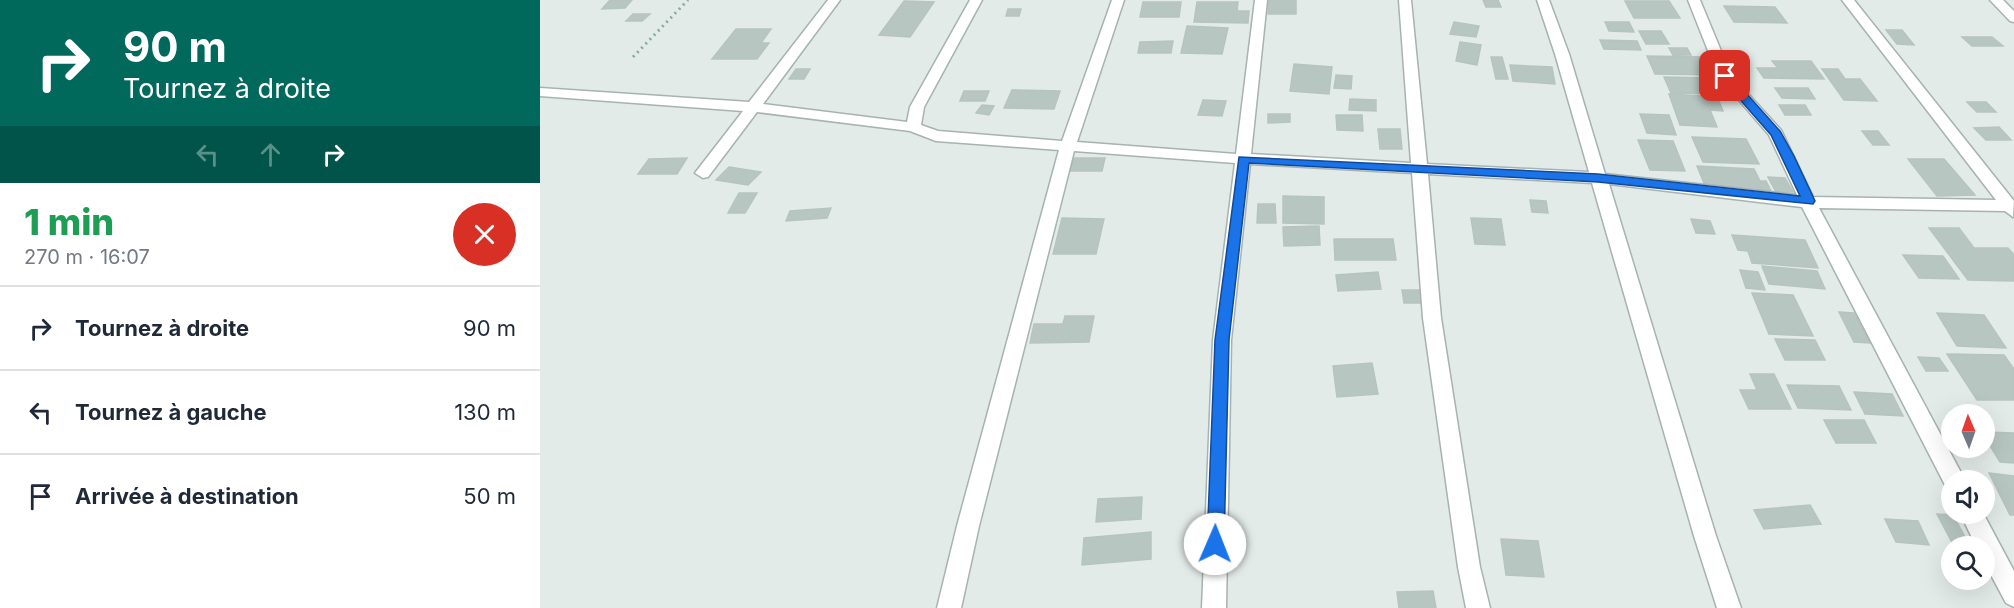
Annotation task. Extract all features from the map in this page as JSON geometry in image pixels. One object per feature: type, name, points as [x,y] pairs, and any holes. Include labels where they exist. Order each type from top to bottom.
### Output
[{"type":"street","points":[[703,173],[834,0]]},
{"type":"street","points":[[913,127],[917,107],[976,0]]},
{"type":"street","points":[[949,608],[968,526],[1068,146],[1118,0]]},
{"type":"street","points":[[1214,608],[1222,340],[1261,0]]},
{"type":"street","points":[[1405,0],[1432,318],[1469,567],[1479,608]]},
{"type":"street","points":[[1543,0],[1562,54],[1701,525],[1729,608]]},
{"type":"street","points":[[1694,0],[1725,76],[1776,133],[1789,156],[1809,201],[1949,470]]},
{"type":"street","points":[[1848,0],[2012,209]]},
{"type":"street","points":[[1996,0],[2014,18]]},
{"type":"street","points":[[540,92],[753,107],[913,127],[936,136],[1244,159],[1598,178],[1809,201],[2012,209]]},
{"type":"street","points":[[1977,524],[2014,595]]},
{"type":"path","points":[[633,57],[687,0]]},
{"type":"building","points":[[610,0],[632,0],[625,8],[602,9]]},
{"type":"building","points":[[1269,0],[1296,0],[1296,14],[1268,14]]},
{"type":"building","points":[[1483,0],[1498,0],[1501,7],[1486,7]]},
{"type":"building","points":[[904,1],[934,2],[910,37],[879,35]]},
{"type":"building","points":[[1625,1],[1669,1],[1680,18],[1634,18]]},
{"type":"building","points":[[1143,2],[1181,2],[1179,17],[1140,17]]},
{"type":"building","points":[[1197,2],[1238,2],[1237,11],[1249,11],[1248,23],[1194,22]]},
{"type":"building","points":[[1724,6],[1775,7],[1787,23],[1734,22]]},
{"type":"building","points":[[1008,9],[1021,9],[1019,16],[1006,16]]},
{"type":"building","points":[[633,14],[650,14],[642,21],[626,21]]},
{"type":"building","points":[[1454,22],[1479,26],[1476,37],[1450,34]]},
{"type":"building","points":[[1605,22],[1629,22],[1634,32],[1609,31]]},
{"type":"building","points":[[1187,26],[1228,28],[1222,54],[1181,53]]},
{"type":"building","points":[[736,29],[771,29],[761,43],[769,43],[757,59],[712,59]]},
{"type":"building","points":[[1886,30],[1902,30],[1914,45],[1897,44]]},
{"type":"building","points":[[1639,31],[1661,31],[1669,44],[1646,44]]},
{"type":"building","points":[[1962,37],[1992,37],[2003,46],[1972,46]]},
{"type":"building","points":[[1600,40],[1637,41],[1641,50],[1604,49]]},
{"type":"building","points":[[1173,41],[1171,53],[1138,53],[1140,42]]},
{"type":"building","points":[[1460,42],[1481,45],[1477,65],[1456,61]]},
{"type":"building","points":[[1669,48],[1687,48],[1691,55],[1673,55]]},
{"type":"building","points":[[1647,56],[1705,57],[1714,75],[1655,74]]},
{"type":"building","points":[[1491,57],[1502,57],[1508,79],[1496,79]]},
{"type":"building","points":[[1772,61],[1811,61],[1824,79],[1764,78],[1757,68],[1778,68]]},
{"type":"building","points":[[1294,64],[1332,67],[1329,94],[1290,91]]},
{"type":"building","points":[[1510,65],[1552,67],[1555,84],[1513,81]]},
{"type":"building","points":[[796,69],[810,69],[804,79],[789,79]]},
{"type":"building","points":[[1822,69],[1838,69],[1845,79],[1860,79],[1877,101],[1844,100]]},
{"type":"building","points":[[1336,75],[1352,76],[1351,89],[1334,88]]},
{"type":"building","points":[[1664,77],[1712,78],[1720,94],[1671,93]]},
{"type":"building","points":[[1775,88],[1808,88],[1815,99],[1782,98]]},
{"type":"building","points":[[1012,90],[1060,91],[1054,109],[1004,108]]},
{"type":"building","points":[[964,91],[989,91],[985,101],[960,101]]},
{"type":"building","points":[[1669,94],[1717,97],[1723,111],[1710,110],[1717,127],[1680,125]]},
{"type":"building","points":[[1350,99],[1376,100],[1376,111],[1349,110]]},
{"type":"building","points":[[1203,100],[1226,101],[1222,116],[1198,115]]},
{"type":"building","points":[[1967,102],[1986,102],[1996,112],[1977,112]]},
{"type":"building","points":[[982,105],[994,106],[989,115],[976,113]]},
{"type":"building","points":[[1779,105],[1805,105],[1811,115],[1785,115]]},
{"type":"building","points":[[1268,114],[1290,114],[1290,122],[1268,123]]},
{"type":"building","points":[[1640,114],[1669,115],[1676,135],[1647,133]]},
{"type":"building","points":[[1336,115],[1362,115],[1363,131],[1337,130]]},
{"type":"building","points":[[1999,127],[2011,140],[1986,140],[1974,128]]},
{"type":"building","points":[[1378,129],[1400,129],[1402,149],[1380,149]]},
{"type":"building","points":[[1862,131],[1878,131],[1889,145],[1873,145]]},
{"type":"building","points":[[1692,137],[1746,139],[1759,164],[1703,162]]},
{"type":"building","points":[[1638,140],[1673,141],[1685,171],[1650,170]]},
{"type":"building","points":[[687,158],[677,174],[638,174],[649,159]]},
{"type":"building","points":[[1073,158],[1105,158],[1102,171],[1070,171]]},
{"type":"building","points":[[1908,159],[1944,159],[1975,195],[1937,196]]},
{"type":"building","points":[[1697,166],[1754,169],[1760,181],[1766,181],[1771,191],[1706,188]]},
{"type":"building","points":[[729,167],[761,172],[748,185],[716,180]]},
{"type":"building","points":[[1768,177],[1785,178],[1793,192],[1776,192]]},
{"type":"building","points":[[739,193],[757,193],[745,213],[728,213]]},
{"type":"building","points":[[1283,196],[1324,197],[1324,224],[1283,223]]},
{"type":"building","points":[[1530,200],[1546,201],[1548,213],[1532,212]]},
{"type":"building","points":[[1258,204],[1275,204],[1276,223],[1257,223]]},
{"type":"building","points":[[831,208],[827,218],[786,221],[790,211]]},
{"type":"building","points":[[1062,218],[1104,219],[1096,254],[1053,254]]},
{"type":"building","points":[[1471,218],[1501,219],[1505,245],[1475,244]]},
{"type":"building","points":[[1691,219],[1710,221],[1715,234],[1696,233]]},
{"type":"building","points":[[1319,226],[1320,245],[1284,246],[1283,227]]},
{"type":"building","points":[[1929,228],[1959,228],[1974,248],[2008,248],[2014,255],[2014,281],[1968,280]]},
{"type":"building","points":[[1732,235],[1805,240],[1818,268],[1752,263],[1748,251],[1738,250]]},
{"type":"building","points":[[1334,239],[1393,239],[1396,260],[1335,260]]},
{"type":"building","points":[[1903,255],[1943,256],[1959,279],[1919,278]]},
{"type":"building","points":[[1762,266],[1817,271],[1825,289],[1769,284]]},
{"type":"building","points":[[1740,270],[1758,272],[1765,290],[1746,288]]},
{"type":"building","points":[[1378,272],[1381,289],[1338,291],[1336,275]]},
{"type":"building","points":[[1402,290],[1419,290],[1421,303],[1404,303]]},
{"type":"building","points":[[1752,293],[1793,295],[1813,336],[1769,334]]},
{"type":"building","points":[[1839,312],[1854,313],[1870,343],[1854,342]]},
{"type":"building","points":[[1937,313],[1984,315],[2006,348],[1957,346]]},
{"type":"building","points":[[1065,316],[1094,316],[1089,342],[1030,343],[1034,324],[1063,324]]},
{"type":"building","points":[[1775,339],[1815,340],[1825,360],[1785,360]]},
{"type":"building","points":[[1947,354],[2004,355],[2014,369],[2014,400],[1977,400]]},
{"type":"building","points":[[1918,357],[1939,358],[1948,371],[1926,371]]},
{"type":"building","points":[[1372,363],[1378,394],[1337,397],[1333,366]]},
{"type":"building","points":[[1750,374],[1774,374],[1791,409],[1749,409],[1740,390],[1757,390]]},
{"type":"building","points":[[1787,385],[1839,386],[1851,410],[1798,408]]},
{"type":"building","points":[[1854,392],[1892,394],[1903,416],[1865,414]]},
{"type":"building","points":[[1824,420],[1864,420],[1876,443],[1836,443]]},
{"type":"building","points":[[1995,432],[2014,433],[2014,463],[2000,462],[1995,454]]},
{"type":"building","points":[[1995,474],[2014,476],[2014,515],[2010,515],[1995,485]]},
{"type":"building","points":[[1142,497],[1141,519],[1096,522],[1098,499]]},
{"type":"building","points":[[1810,505],[1821,524],[1764,529],[1754,510]]},
{"type":"building","points":[[1885,519],[1918,521],[1929,545],[1896,542]]},
{"type":"building","points":[[1942,524],[1958,524],[1965,536],[1949,536]]},
{"type":"building","points":[[1151,532],[1151,559],[1082,565],[1084,538]]},
{"type":"building","points":[[1501,539],[1538,541],[1544,577],[1506,575]]},
{"type":"building","points":[[1433,591],[1436,608],[1399,608],[1397,592]]},
{"type":"route","points":[[1215,544],[1222,340],[1244,159],[1598,178],[1809,201],[1776,133],[1725,76]]}]
